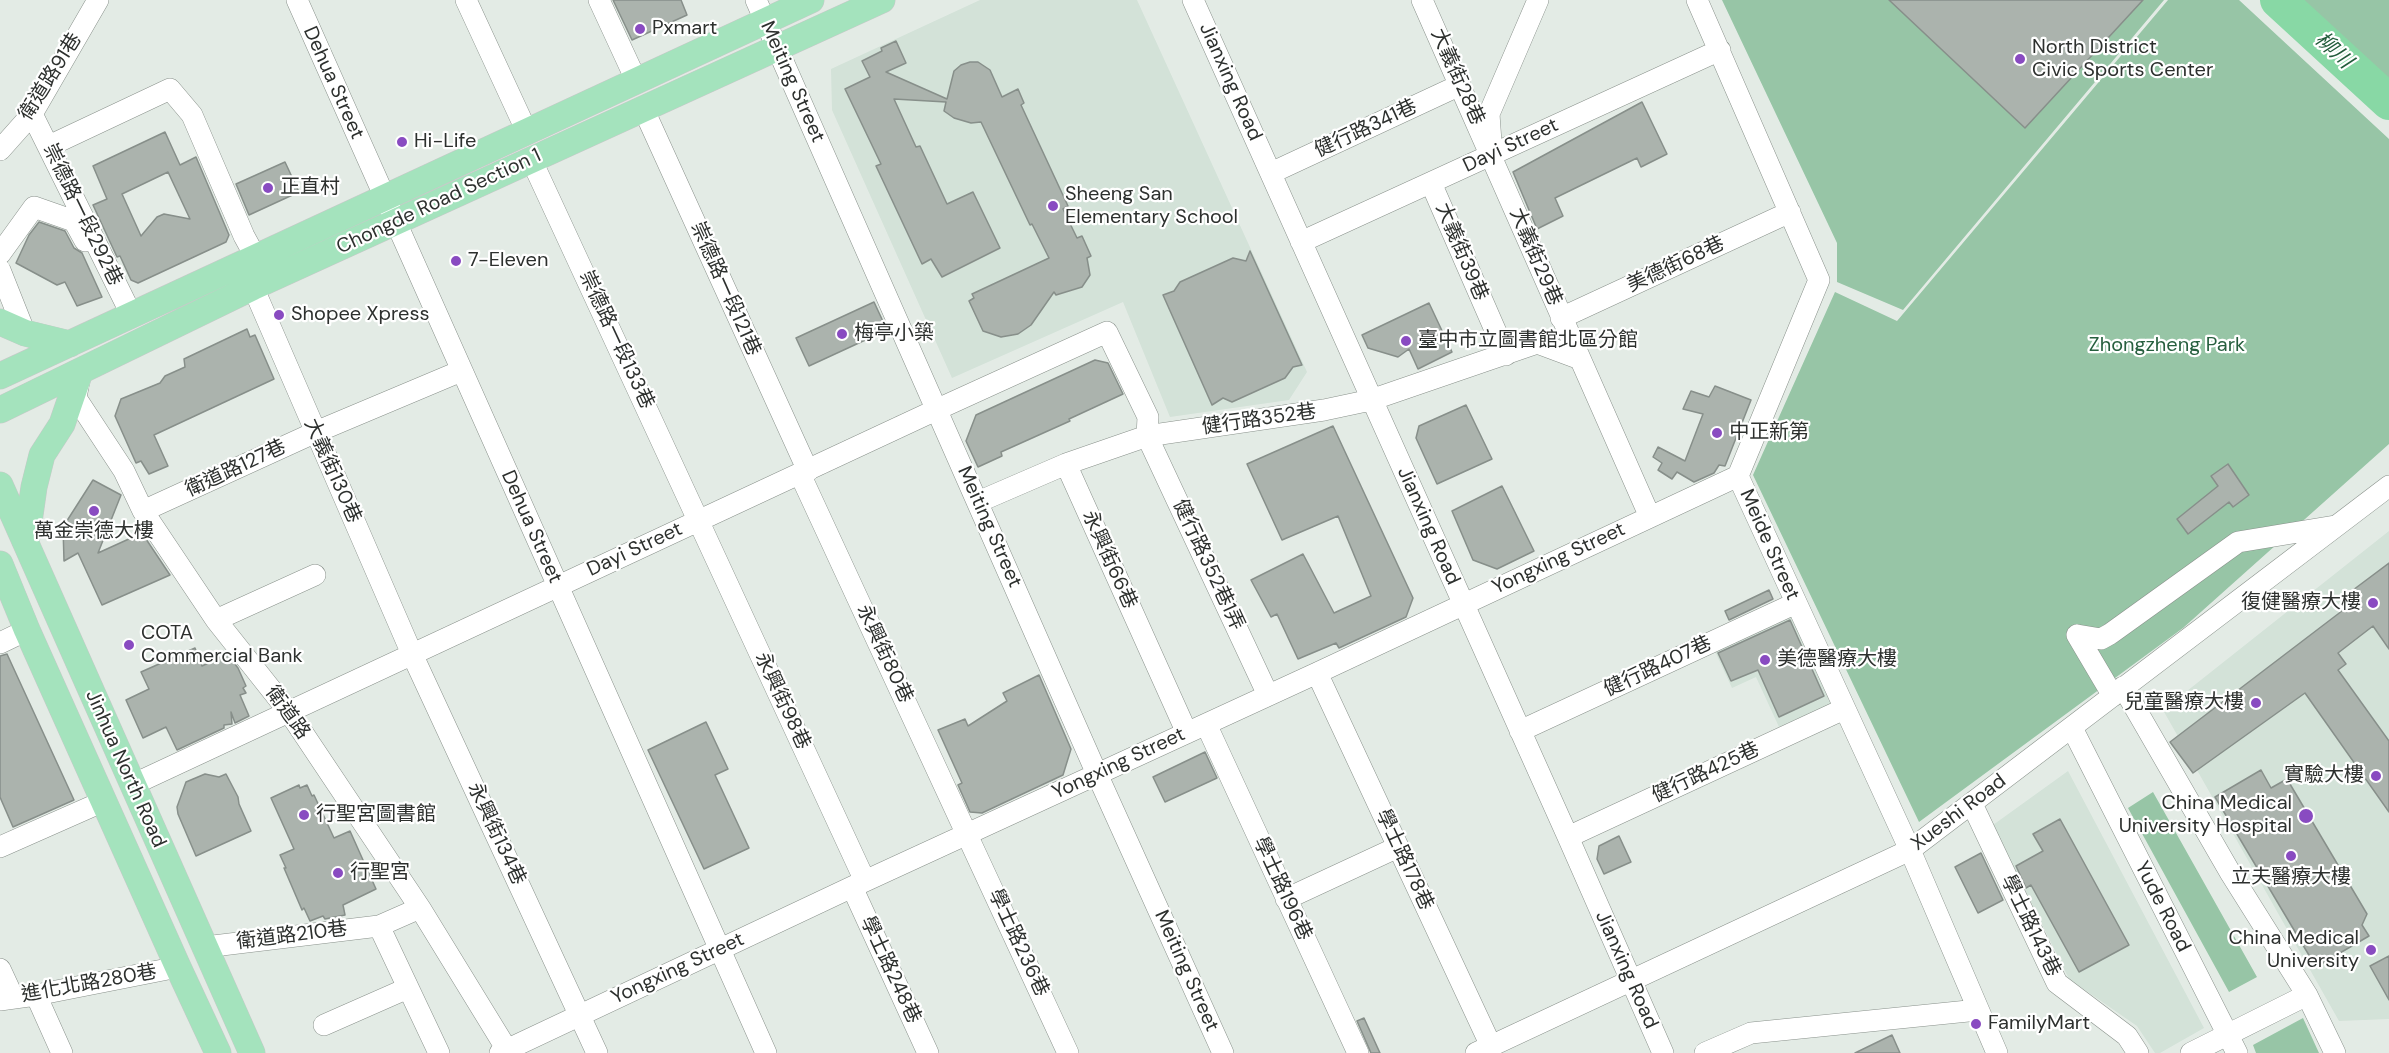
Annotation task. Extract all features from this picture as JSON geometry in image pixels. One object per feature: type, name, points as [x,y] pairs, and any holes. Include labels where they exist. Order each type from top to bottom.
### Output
[{"type":"main road","name":"Chongde Road Section 1","points":[[0,376],[636,80],[760,10],[811,0]]},
{"type":"main road","name":"Chongde Road Section 1","points":[[0,410],[253,287],[882,0]]},
{"type":"main road","points":[[0,322],[25,333],[70,344]]},
{"type":"main road","points":[[26,543],[34,487],[42,455],[62,424],[80,372]]},
{"type":"main road","name":"Jinhua North Road","points":[[0,485],[252,1053]]},
{"type":"main road","name":"Jinhua North Road","points":[[0,565],[27,630],[218,1053]]},
{"type":"street","name":"衛道路91巷","points":[[0,150],[32,114],[98,0]]},
{"type":"street","name":"Dehua Street","points":[[297,0],[765,1053]]},
{"type":"street","points":[[466,0],[527,132]]},
{"type":"street","points":[[599,0],[636,80]]},
{"type":"street","name":"Jianxing Road","points":[[1193,0],[1663,1053]]},
{"type":"street","name":"大義街28巷","points":[[1422,0],[1491,155]]},
{"type":"street","points":[[1491,155],[1489,114],[1538,0]]},
{"type":"street","name":"Meide Street","points":[[1697,0],[1819,280],[1738,476],[1910,850],[1997,1053]]},
{"type":"street","name":"Meiting Street","points":[[760,10],[938,409],[1097,774],[1223,1053]]},
{"type":"street","name":"Dayi Street","points":[[1301,242],[1720,50]]},
{"type":"street","name":"健行路341巷","points":[[1271,173],[1460,85]]},
{"type":"street","points":[[49,146],[170,89],[192,115],[244,236],[256,258]]},
{"type":"street","name":"崇德路一段121巷","points":[[643,108],[804,472]]},
{"type":"street","name":"崇德路一段292巷","points":[[32,114],[49,146],[127,318]]},
{"type":"street","name":"大義街29巷","points":[[1491,155],[1650,517]]},
{"type":"street","name":"崇德路一段133巷","points":[[531,159],[699,520]]},
{"type":"street","name":"大義街39巷","points":[[1431,183],[1506,356]]},
{"type":"street","points":[[0,254],[34,207],[75,221],[127,318]]},
{"type":"street","name":"美德街68巷","points":[[1561,318],[1790,212]]},
{"type":"street","points":[[0,270],[25,333]]},
{"type":"street","name":"大義街130巷","points":[[253,287],[412,654]]},
{"type":"street","name":"Dayi Street","points":[[132,784],[1107,332]]},
{"type":"street","name":"健行路352巷1弄","points":[[1107,332],[1148,417],[1147,436],[1268,695]]},
{"type":"street","points":[[1371,400],[1506,356],[1536,343],[1580,358]]},
{"type":"street","name":"衛道路127巷","points":[[143,511],[316,432],[461,370]]},
{"type":"street","name":"衛道路","points":[[80,372],[76,398],[124,471],[143,511],[216,620],[289,712],[420,908],[506,1052]]},
{"type":"street","name":"健行路352巷","points":[[1147,436],[1324,410],[1371,400]]},
{"type":"street","points":[[978,502],[1066,464],[1147,436]]},
{"type":"street","name":"永興街66巷","points":[[1066,464],[1197,728]]},
{"type":"street","name":"永興街80巷","points":[[804,472],[968,834]]},
{"type":"street","name":"Yongxing Street","points":[[506,1052],[859,884],[1738,476]]},
{"type":"street","name":"Xueshi Road","points":[[1484,1050],[1910,850],[2389,486]]},
{"type":"street","name":"永興街98巷","points":[[699,520],[859,884]]},
{"type":"street","points":[[2335,1053],[2307,995],[2118,691],[2077,635],[2101,639],[2117,630],[2238,542],[2338,526]]},
{"type":"street","points":[[216,620],[315,575]]},
{"type":"street","name":"健行路407巷","points":[[1520,731],[1796,603]]},
{"type":"street","points":[[0,643],[27,630]]},
{"type":"street","name":"永興街134巷","points":[[412,654],[597,1053]]},
{"type":"street","name":"學士路178巷","points":[[1317,673],[1398,847],[1484,1050]]},
{"type":"street","name":"健行路425巷","points":[[1568,837],[1844,709]]},
{"type":"street","name":"學士路196巷","points":[[1197,728],[1286,899],[1358,1053]]},
{"type":"street","name":"Yude Road","points":[[2072,728],[2233,1044]]},
{"type":"street","points":[[0,847],[104,801]]},
{"type":"street","name":"學士路143巷","points":[[1972,804],[2057,983],[2127,1036],[2139,1053]]},
{"type":"street","name":"學士路236巷","points":[[968,834],[1068,1053]]},
{"type":"street","points":[[1286,899],[1398,847]]},
{"type":"street","name":"學士路248巷","points":[[859,884],[928,1053]]},
{"type":"street","name":"衛道路210巷","points":[[205,947],[379,926],[420,908]]},
{"type":"street","points":[[379,926],[439,1053]]},
{"type":"street","name":"進化北路280巷","points":[[7,999],[178,968]]},
{"type":"street","points":[[0,969],[7,999]]},
{"type":"street","points":[[324,1025],[408,988]]},
{"type":"street","points":[[36,995],[62,1053]]},
{"type":"street","points":[[2191,1053],[2233,1044],[2307,995]]},
{"type":"street","points":[[1705,1053],[1751,1033],[1978,1010]]},
{"type":"shaded area","name":"Sheeng San Elementary School","points":[[980,0],[1137,0],[1307,372],[1289,400],[1170,417],[1123,302],[952,378],[832,110],[831,69]]},
{"type":"shaded area","name":"China Medical University Hospital","points":[[2389,531],[2389,1019],[2339,1021],[2163,710]]},
{"type":"shaded area","name":"美德醫療大樓","points":[[1791,612],[1833,703],[1779,727],[1756,677],[1732,688],[1713,647]]},
{"type":"shaded area","name":"China Medical University Hospital","points":[[2068,771],[2204,1028],[2160,1053],[2155,1053],[2137,1026],[2069,979],[1993,825]]},
{"type":"green space","points":[[1722,0],[2164,0],[1903,310],[1837,282],[1837,243]]},
{"type":"green space","name":"Zhongzheng Park","points":[[2168,0],[2239,0],[2389,139],[2389,444],[2183,628],[1919,822],[1753,475],[1835,292],[1897,321]]},
{"type":"green space","points":[[2299,0],[2389,0],[2389,83]]},
{"type":"green space","points":[[2153,792],[2257,977],[2229,992],[2128,808]]},
{"type":"green space","points":[[2303,1018],[2319,1053],[2256,1053],[2253,1045]]},
{"type":"building","name":"Pxmart","points":[[613,0],[681,0],[687,15],[632,40]]},
{"type":"building","name":"North District Civic Sports Center","points":[[1889,0],[2143,0],[2025,128]]},
{"type":"building","points":[[896,41],[906,63],[886,72],[947,99],[954,71],[970,62],[978,62],[990,70],[1002,97],[1018,89],[1024,103],[1021,105],[1068,206],[1063,209],[1077,238],[1082,236],[1091,256],[1087,258],[1090,275],[1082,287],[1056,295],[1054,292],[1031,325],[1018,334],[1001,337],[983,331],[969,301],[974,298],[972,294],[1049,258],[1032,224],[1030,225],[981,122],[971,123],[954,118],[944,111],[946,102],[894,99],[916,147],[920,146],[947,204],[973,192],[1000,248],[942,277],[931,259],[922,264],[876,166],[881,164],[845,89],[870,77],[862,61]]},
{"type":"building","points":[[1642,102],[1667,154],[1641,167],[1637,158],[1555,198],[1563,216],[1537,229],[1513,172]]},
{"type":"building","points":[[165,132],[180,165],[196,157],[229,235],[226,242],[138,283],[131,280],[120,256],[117,257],[93,205],[107,199],[93,166]],"holes":[[[168,172],[190,219],[164,214],[157,217],[141,236],[122,194]]]},
{"type":"building","name":"正直村","points":[[285,162],[299,192],[249,215],[236,184]]},
{"type":"building","points":[[39,222],[65,231],[74,248],[82,253],[102,297],[77,306],[65,282],[57,285],[16,263],[29,235]]},
{"type":"building","points":[[1250,251],[1302,365],[1293,367],[1285,378],[1232,402],[1223,398],[1212,405],[1163,295],[1174,291],[1180,282],[1233,258],[1246,261]]},
{"type":"building","name":"梅亭小築","points":[[874,302],[887,330],[809,366],[796,338]]},
{"type":"building","name":"臺中市立圖書館北區分館","points":[[1429,303],[1452,352],[1418,369],[1409,349],[1398,357],[1368,348],[1362,335]]},
{"type":"building","points":[[247,329],[250,337],[255,335],[274,379],[154,435],[168,466],[149,474],[141,461],[136,463],[115,416],[121,399],[160,383],[165,376],[185,367],[184,359]]},
{"type":"building","points":[[1095,360],[1108,363],[1123,394],[1001,452],[1002,456],[978,467],[966,441],[976,415]]},
{"type":"building","name":"中正新第","points":[[1715,386],[1751,400],[1725,466],[1719,465],[1714,473],[1694,482],[1677,472],[1672,479],[1658,470],[1662,463],[1653,457],[1658,447],[1685,461],[1703,414],[1683,409],[1691,391],[1709,397]]},
{"type":"building","points":[[1466,405],[1492,459],[1437,484],[1416,438],[1419,426]]},
{"type":"building","points":[[1333,426],[1413,598],[1406,617],[1339,648],[1336,643],[1298,659],[1277,614],[1271,617],[1251,580],[1303,554],[1334,613],[1371,596],[1338,516],[1282,540],[1247,464]]},
{"type":"building","points":[[2228,464],[2249,495],[2233,507],[2229,502],[2188,534],[2177,519],[2218,486],[2211,476]]},
{"type":"building","points":[[93,480],[121,495],[98,553],[142,533],[170,575],[102,605],[78,553],[64,561],[63,527]]},
{"type":"building","points":[[1502,486],[1534,551],[1497,569],[1473,560],[1452,511]]},
{"type":"building","points":[[2389,563],[2389,649],[2373,626],[2338,653],[2346,664],[2338,670],[2389,741],[2389,812],[2305,693],[2193,773],[2170,742],[2355,601],[2349,593]]},
{"type":"building","points":[[1769,590],[1773,599],[1729,620],[1725,611]]},
{"type":"building","name":"美德醫療大樓","points":[[1790,620],[1824,696],[1779,717],[1758,670],[1731,681],[1718,653]]},
{"type":"building","points":[[195,648],[202,666],[227,654],[238,668],[246,686],[243,688],[246,693],[240,695],[249,716],[235,723],[231,712],[232,724],[224,725],[224,728],[177,750],[166,727],[143,738],[126,700],[149,689],[141,672]]},
{"type":"building","points":[[7,654],[74,800],[13,827],[0,797],[0,656]]},
{"type":"building","points":[[1039,675],[1071,749],[1063,775],[982,813],[970,812],[958,785],[962,783],[938,730],[965,719],[968,726],[1007,701],[1003,693]]},
{"type":"building","points":[[706,722],[728,769],[715,775],[749,848],[704,869],[648,750]]},
{"type":"building","points":[[1205,752],[1217,778],[1165,802],[1153,777]]},
{"type":"building","name":"立夫醫療大樓","points":[[2261,770],[2271,788],[2287,779],[2367,914],[2362,925],[2369,936],[2316,967],[2215,797]]},
{"type":"building","points":[[205,774],[219,777],[226,774],[251,831],[196,856],[177,807],[186,782]]},
{"type":"building","name":"行聖宮","points":[[299,785],[300,788],[307,785],[312,796],[314,795],[334,838],[350,831],[376,889],[343,905],[345,915],[325,919],[323,916],[310,921],[304,908],[302,910],[284,868],[286,868],[280,855],[294,849],[271,798]]},
{"type":"building","points":[[2060,819],[2129,945],[2079,972],[2031,885],[2026,888],[2016,866],[2043,851],[2033,834]]},
{"type":"building","points":[[1619,836],[1631,862],[1604,874],[1597,859],[1599,846]]},
{"type":"building","points":[[1981,853],[2003,900],[1978,913],[1955,867]]},
{"type":"building","points":[[2389,956],[2389,1000],[2370,966]]},
{"type":"building","points":[[1364,1018],[1380,1053],[1371,1053],[1357,1021]]},
{"type":"building","points":[[1892,1035],[1900,1053],[1855,1053]]},
{"type":"waterway","name":"柳川","points":[[2278,0],[2389,102]]},
{"type":"place","name":"Pxmart","points":[[640,29]]},
{"type":"place","name":"North District Civic Sports Center","points":[[2020,59]]},
{"type":"place","name":"Hi-Life","points":[[402,142]]},
{"type":"place","name":"正直村","points":[[268,188]]},
{"type":"place","name":"Sheeng San Elementary School","points":[[1053,206]]},
{"type":"place","name":"7-Eleven","points":[[456,261]]},
{"type":"place","name":"Shopee Xpress","points":[[279,315]]},
{"type":"place","name":"梅亭小築","points":[[842,334]]},
{"type":"place","name":"臺中市立圖書館北區分館","points":[[1406,341]]},
{"type":"place","name":"中正新第","points":[[1717,433]]},
{"type":"place","name":"萬金崇德大樓","points":[[94,511]]},
{"type":"place","name":"復健醫療大樓","points":[[2373,603]]},
{"type":"place","name":"COTA Commercial Bank","points":[[129,645]]},
{"type":"place","name":"美德醫療大樓","points":[[1765,660]]},
{"type":"place","name":"兒童醫療大樓","points":[[2256,703]]},
{"type":"place","name":"實驗大樓","points":[[2376,776]]},
{"type":"place","name":"行聖宮圖書館","points":[[304,815]]},
{"type":"place","name":"China Medical University Hospital","points":[[2306,816]]},
{"type":"place","name":"立夫醫療大樓","points":[[2291,856]]},
{"type":"place","name":"行聖宮","points":[[338,873]]},
{"type":"place","name":"China Medical University","points":[[2371,950]]},
{"type":"place","name":"FamilyMart","points":[[1976,1024]]}]
